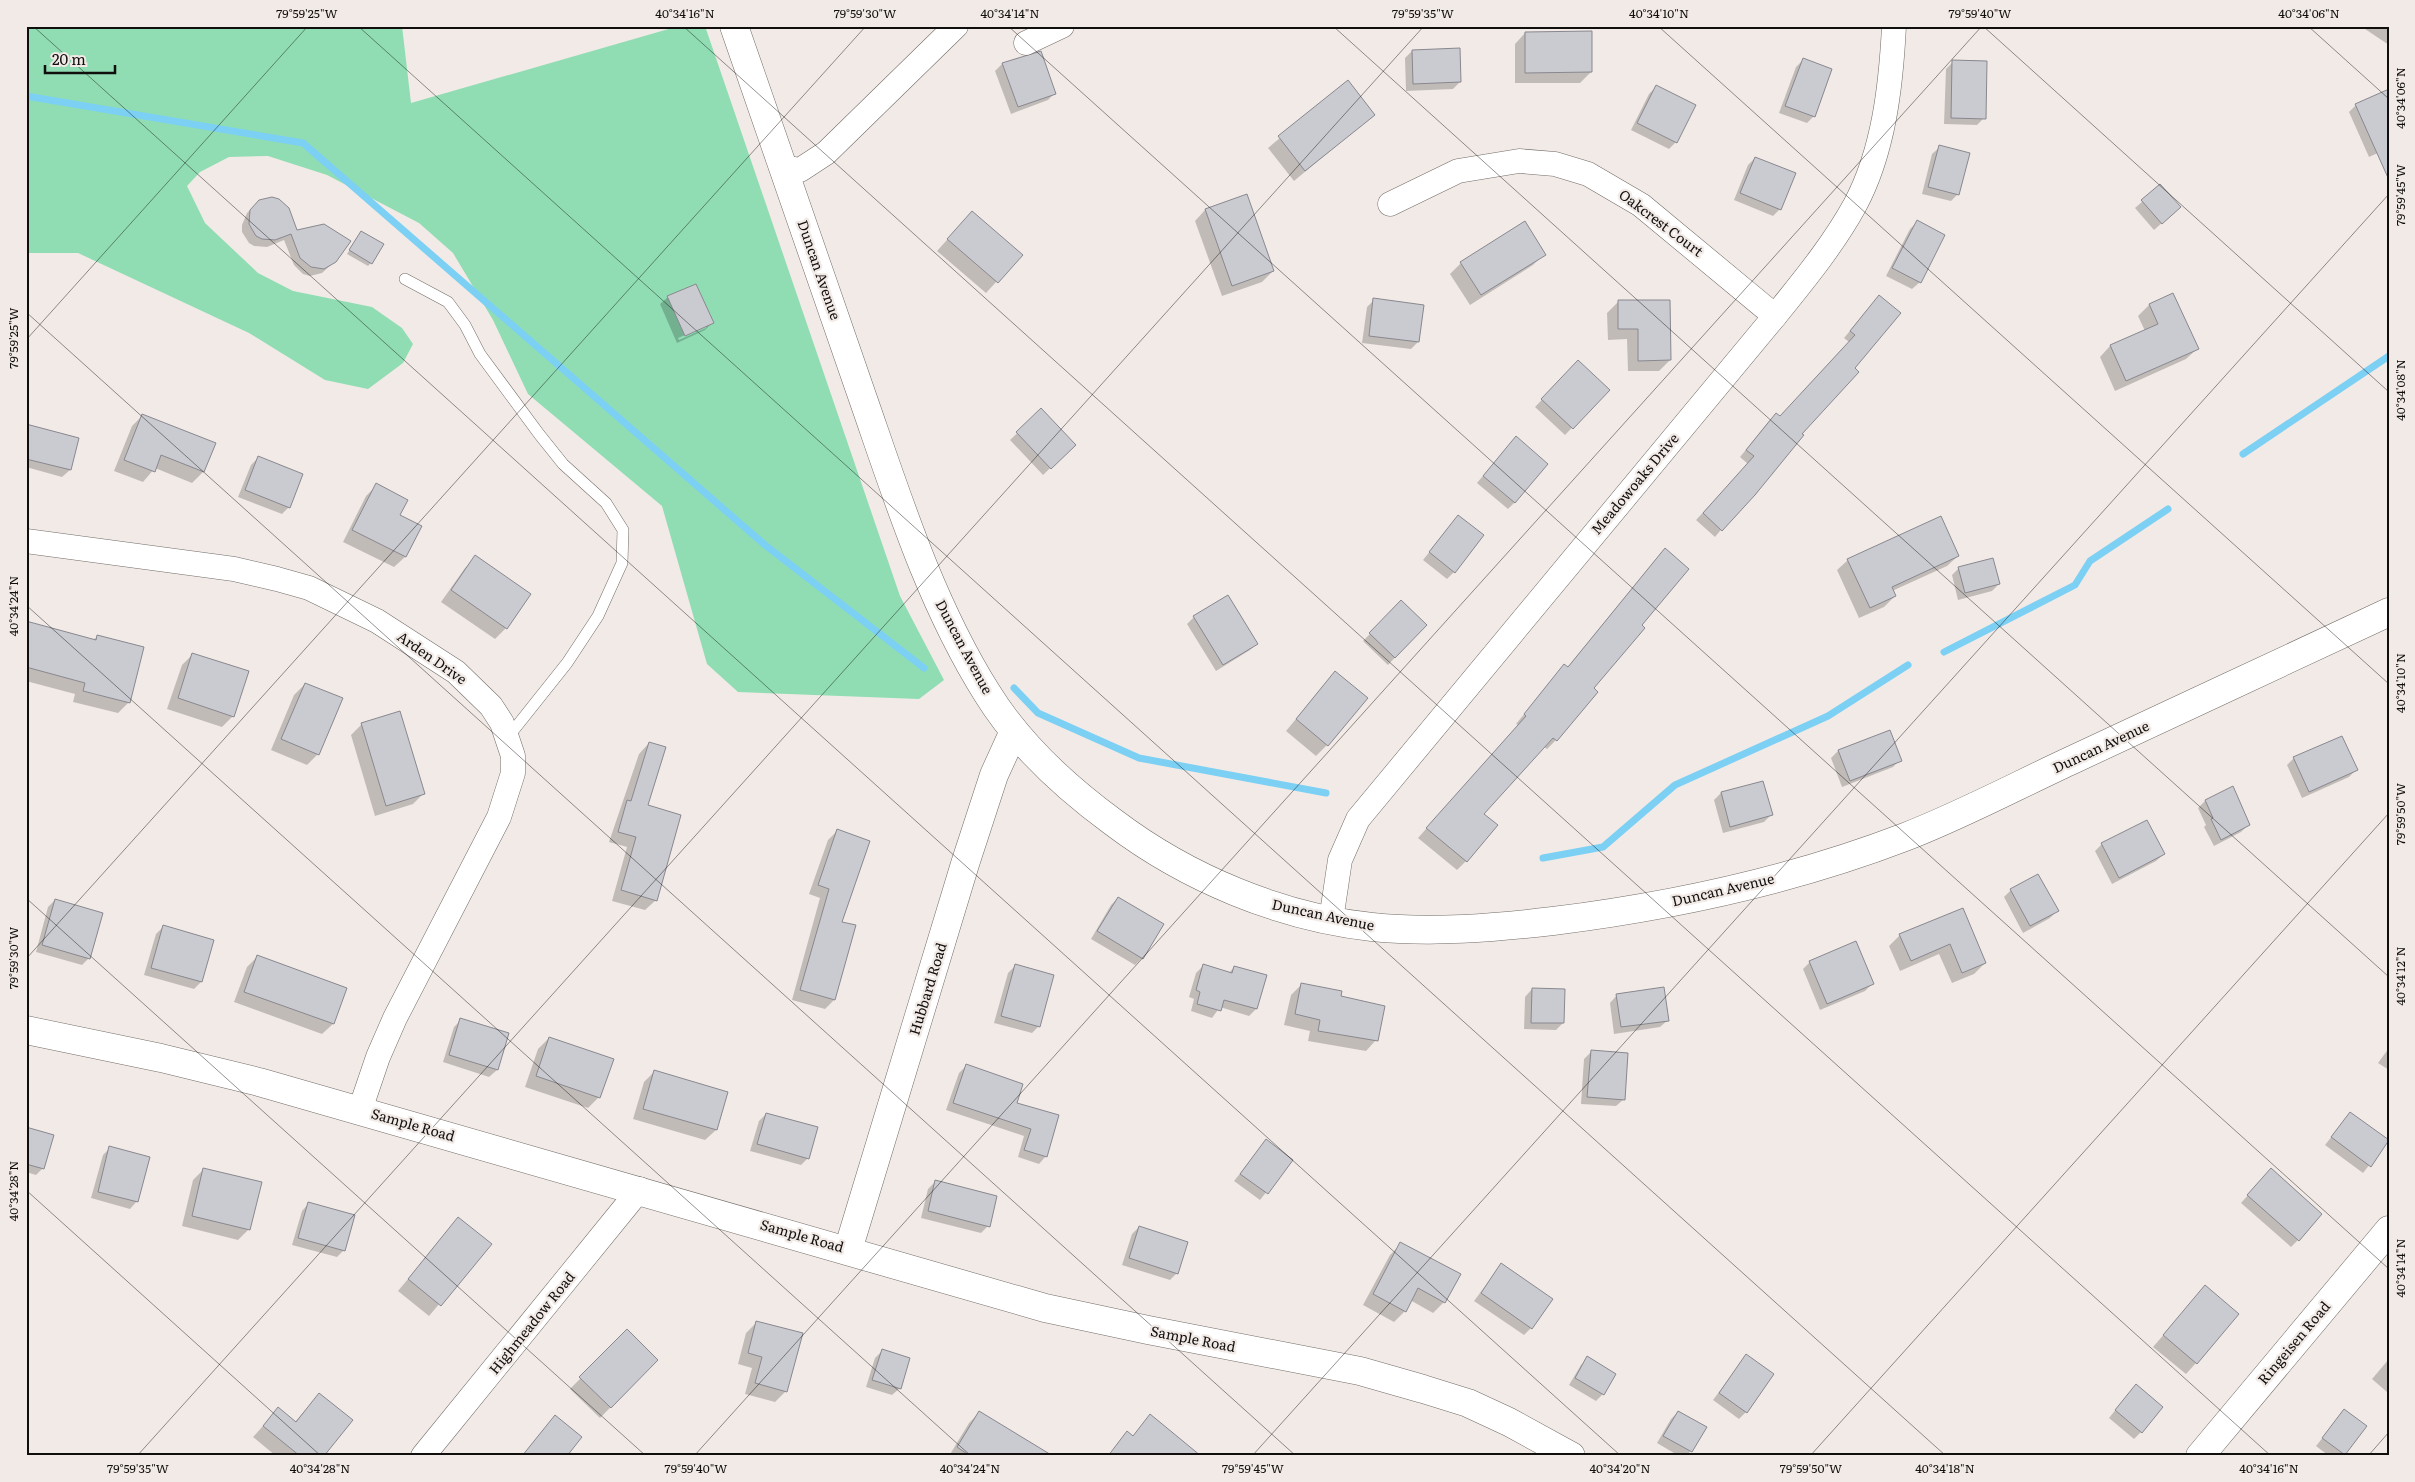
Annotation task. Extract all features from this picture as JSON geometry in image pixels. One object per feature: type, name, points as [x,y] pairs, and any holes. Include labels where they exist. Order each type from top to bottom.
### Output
[{"type":"street","name":"Duncan Avenue","points":[[734,26],[898,500],[936,593],[969,663],[989,696],[1014,731],[1048,768],[1089,804],[1162,856],[1201,877],[1260,901],[1331,920],[1373,927],[1452,930],[1520,925],[1600,915],[1702,896],[1771,880],[1908,836],[2389,612]]},
{"type":"street","points":[[783,167],[800,170],[821,157],[956,26]]},
{"type":"street","points":[[1026,44],[1062,26]]},
{"type":"street","name":"Meadowoaks Drive","points":[[1331,920],[1340,860],[1358,819],[1775,316],[1816,265],[1856,202],[1881,132],[1888,95],[1894,26]]},
{"type":"street","name":"Oakcrest Court","points":[[1390,204],[1458,171],[1519,161],[1555,164],[1588,174],[1641,205],[1691,244],[1775,316]]},
{"type":"street","name":"Arden Drive","points":[[26,541],[234,569],[310,588],[377,621],[456,672],[491,706],[508,738],[513,756],[513,773],[506,800],[395,1018],[378,1057],[360,1110]]},
{"type":"street","name":"Hubbard Road","points":[[848,1250],[982,810],[994,775],[1014,731]]},
{"type":"street","name":"Sample Road","points":[[26,1030],[170,1060],[360,1110],[640,1189],[964,1286],[1045,1308],[1360,1371],[1468,1403],[1509,1422],[1571,1456]]},
{"type":"street","name":"Highmeadow Road","points":[[423,1456],[640,1189]]},
{"type":"street","name":"Ringeisen Road","points":[[2200,1456],[2389,1230]]},
{"type":"lane","points":[[405,279],[448,302],[465,325],[480,354],[539,434],[563,464],[606,503],[623,530],[622,562],[598,616],[567,663],[508,738]]},
{"type":"green space","points":[[26,26],[402,26],[411,103],[679,26],[705,26],[900,596],[944,680],[919,699],[738,692],[707,664],[662,506],[528,394],[493,320],[453,253],[419,223],[327,175],[268,156],[229,157],[200,172],[187,186],[205,223],[258,273],[293,291],[372,307],[402,328],[413,344],[403,363],[368,389],[325,380],[249,333],[78,253],[26,253]]},
{"type":"building","points":[[1592,31],[1592,72],[1525,73],[1525,32]]},
{"type":"building","points":[[1460,48],[1461,82],[1413,84],[1412,50]]},
{"type":"building","points":[[1041,51],[1056,94],[1018,107],[1002,63]]},
{"type":"building","points":[[1803,58],[1832,69],[1815,117],[1785,106]]},
{"type":"building","points":[[1952,60],[1987,61],[1986,119],[1951,118]]},
{"type":"building","points":[[1348,80],[1375,115],[1305,171],[1278,136]]},
{"type":"building","points":[[1656,85],[1696,105],[1677,143],[1637,123]]},
{"type":"building","points":[[2389,89],[2389,180],[2355,104]]},
{"type":"building","points":[[1939,145],[1970,153],[1959,195],[1928,187]]},
{"type":"building","points":[[1755,157],[1796,173],[1781,210],[1740,193]]},
{"type":"building","points":[[2160,184],[2181,207],[2162,224],[2141,200]]},
{"type":"building","points":[[1247,194],[1274,271],[1232,286],[1205,209]]},
{"type":"building","points":[[272,197],[279,199],[289,208],[297,230],[324,224],[351,241],[336,262],[324,269],[311,267],[300,258],[291,234],[275,240],[262,239],[256,236],[249,224],[250,210],[259,200]]},
{"type":"building","points":[[972,211],[1023,255],[998,283],[947,239]]},
{"type":"building","points":[[1917,220],[1945,235],[1921,283],[1892,268]]},
{"type":"building","points":[[1525,221],[1546,255],[1481,295],[1460,262]]},
{"type":"building","points":[[361,231],[384,244],[372,264],[349,250]]},
{"type":"building","points":[[696,284],[714,323],[685,336],[667,296]]},
{"type":"building","points":[[2173,293],[2199,349],[2126,381],[2110,345],[2158,324],[2149,304]]},
{"type":"building","points":[[1879,295],[1901,313],[1855,368],[1859,372],[1802,434],[1804,435],[1755,495],[1722,531],[1703,513],[1754,456],[1746,450],[1776,413],[1780,416],[1855,335],[1850,331]]},
{"type":"building","points":[[1373,298],[1424,305],[1419,342],[1369,336]]},
{"type":"building","points":[[1618,300],[1670,300],[1671,360],[1638,361],[1638,329],[1618,329]]},
{"type":"building","points":[[1578,360],[1610,390],[1573,429],[1541,399]]},
{"type":"building","points":[[1041,408],[1076,445],[1051,469],[1016,432]]},
{"type":"building","points":[[142,414],[216,443],[204,472],[161,455],[155,472],[124,460]]},
{"type":"building","points":[[26,424],[79,438],[71,470],[26,459]]},
{"type":"building","points":[[1516,436],[1548,464],[1515,503],[1483,476]]},
{"type":"building","points":[[258,456],[303,474],[290,508],[245,490]]},
{"type":"building","points":[[376,483],[408,500],[400,515],[422,526],[406,557],[352,530]]},
{"type":"building","points":[[1458,515],[1484,535],[1455,573],[1429,552]]},
{"type":"building","points":[[1941,516],[1959,556],[1892,587],[1896,596],[1870,608],[1847,559]]},
{"type":"building","points":[[1665,548],[1689,569],[1642,625],[1645,628],[1594,688],[1598,692],[1557,741],[1553,738],[1484,814],[1498,825],[1467,862],[1426,828],[1526,716],[1524,714],[1564,664],[1568,667]]},
{"type":"building","points":[[475,555],[531,594],[507,629],[451,590]]},
{"type":"building","points":[[1993,558],[2000,584],[1965,593],[1958,567]]},
{"type":"building","points":[[1228,595],[1258,644],[1223,665],[1193,616]]},
{"type":"building","points":[[1401,600],[1427,625],[1395,658],[1369,633]]},
{"type":"building","points":[[26,621],[96,640],[97,635],[144,647],[130,703],[83,691],[85,683],[26,667]]},
{"type":"building","points":[[192,653],[249,671],[234,717],[178,698]]},
{"type":"building","points":[[1335,671],[1368,698],[1328,746],[1296,719]]},
{"type":"building","points":[[305,683],[343,698],[319,755],[281,739]]},
{"type":"building","points":[[400,711],[425,794],[386,806],[361,723]]},
{"type":"building","points":[[1890,730],[1902,761],[1850,781],[1838,750]]},
{"type":"building","points":[[2342,736],[2358,770],[2309,792],[2293,757]]},
{"type":"building","points":[[649,742],[666,747],[648,805],[681,815],[657,901],[621,890],[636,837],[618,832],[627,800],[631,801]]},
{"type":"building","points":[[1763,781],[1773,815],[1730,827],[1721,792]]},
{"type":"building","points":[[2233,786],[2250,825],[2221,840],[2205,800]]},
{"type":"building","points":[[2147,820],[2165,854],[2119,878],[2101,843]]},
{"type":"building","points":[[837,829],[870,841],[842,922],[856,925],[835,1000],[800,990],[829,889],[818,885]]},
{"type":"building","points":[[2038,874],[2059,911],[2030,926],[2010,889]]},
{"type":"building","points":[[1118,897],[1164,924],[1143,959],[1097,931]]},
{"type":"building","points":[[55,899],[103,913],[90,959],[42,945]]},
{"type":"building","points":[[1963,908],[1986,963],[1962,973],[1950,944],[1911,961],[1899,934]]},
{"type":"building","points":[[163,925],[214,940],[202,982],[151,968]]},
{"type":"building","points":[[1856,941],[1874,984],[1827,1004],[1809,961]]},
{"type":"building","points":[[257,955],[347,988],[334,1024],[244,992]]},
{"type":"building","points":[[1015,964],[1054,975],[1040,1027],[1001,1016]]},
{"type":"building","points":[[1203,964],[1232,973],[1234,966],[1267,975],[1257,1009],[1224,1000],[1221,1011],[1197,1004],[1200,992],[1196,990]]},
{"type":"building","points":[[1301,983],[1342,991],[1341,996],[1385,1006],[1378,1041],[1318,1031],[1320,1020],[1295,1014]]},
{"type":"building","points":[[1664,987],[1669,1021],[1621,1027],[1616,994]]},
{"type":"building","points":[[1532,988],[1565,989],[1564,1023],[1531,1023]]},
{"type":"building","points":[[460,1018],[509,1033],[498,1070],[449,1055]]},
{"type":"building","points":[[549,1037],[614,1059],[600,1098],[536,1076]]},
{"type":"building","points":[[1591,1050],[1628,1053],[1625,1100],[1587,1097]]},
{"type":"building","points":[[966,1064],[1023,1084],[1017,1103],[1059,1115],[1047,1157],[1024,1150],[1031,1129],[953,1103]]},
{"type":"building","points":[[654,1070],[728,1092],[717,1130],[643,1109]]},
{"type":"building","points":[[2350,1112],[2389,1140],[2371,1167],[2331,1137]]},
{"type":"building","points":[[766,1113],[818,1127],[809,1159],[757,1144]]},
{"type":"building","points":[[26,1127],[54,1135],[44,1169],[26,1164]]},
{"type":"building","points":[[1266,1139],[1293,1160],[1268,1194],[1240,1174]]},
{"type":"building","points":[[109,1146],[150,1157],[138,1202],[98,1192]]},
{"type":"building","points":[[203,1168],[262,1182],[250,1230],[192,1216]]},
{"type":"building","points":[[2271,1168],[2322,1214],[2299,1241],[2247,1195]]},
{"type":"building","points":[[935,1180],[997,1196],[990,1227],[928,1211]]},
{"type":"building","points":[[308,1202],[355,1215],[345,1251],[298,1238]]},
{"type":"building","points":[[458,1217],[492,1244],[441,1306],[408,1279]]},
{"type":"building","points":[[1139,1226],[1188,1242],[1178,1274],[1129,1258]]},
{"type":"building","points":[[1400,1242],[1461,1274],[1445,1303],[1418,1288],[1406,1312],[1373,1294]]},
{"type":"building","points":[[1501,1263],[1553,1299],[1532,1329],[1481,1293]]},
{"type":"building","points":[[2205,1285],[2239,1314],[2197,1364],[2163,1335]]},
{"type":"building","points":[[756,1321],[803,1333],[787,1392],[755,1383],[762,1357],[748,1353]]},
{"type":"building","points":[[627,1329],[658,1360],[611,1408],[579,1377]]},
{"type":"building","points":[[882,1349],[910,1358],[901,1389],[872,1380]]},
{"type":"building","points":[[1746,1354],[1774,1374],[1747,1413],[1719,1393]]},
{"type":"building","points":[[1587,1356],[1616,1374],[1604,1395],[1575,1378]]},
{"type":"building","points":[[2136,1384],[2163,1407],[2142,1433],[2115,1410]]},
{"type":"building","points":[[319,1393],[353,1420],[324,1456],[300,1456],[263,1426],[278,1407],[296,1422]]},
{"type":"building","points":[[2344,1409],[2367,1426],[2345,1455],[2322,1438]]},
{"type":"building","points":[[979,1411],[1053,1456],[970,1456],[957,1447]]},
{"type":"building","points":[[1678,1411],[1707,1427],[1692,1452],[1663,1436]]},
{"type":"building","points":[[1150,1414],[1201,1456],[1108,1456],[1127,1431],[1133,1436]]},
{"type":"building","points":[[555,1415],[582,1437],[567,1456],[522,1456]]},
{"type":"waterway","points":[[26,96],[303,143],[765,545],[924,668]]},
{"type":"waterway","points":[[2243,454],[2389,356]]},
{"type":"waterway","points":[[1944,652],[2075,585],[2090,561],[2168,509]]},
{"type":"waterway","points":[[1543,858],[1603,847],[1675,785],[1828,716],[1908,665]]},
{"type":"waterway","points":[[1014,688],[1038,713],[1139,758],[1326,793]]}]
